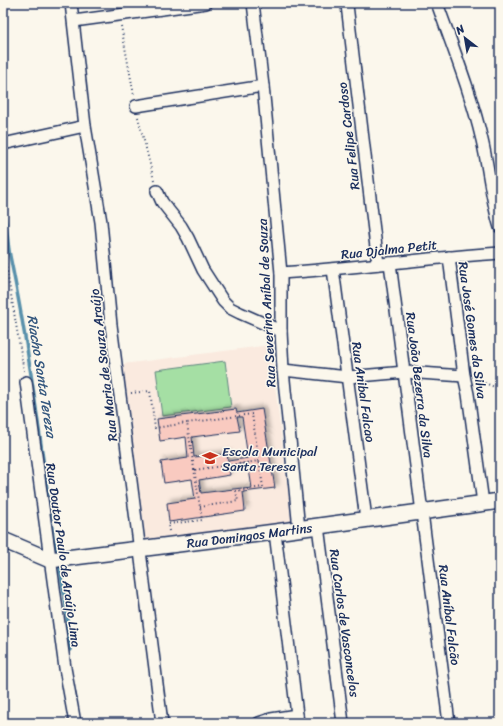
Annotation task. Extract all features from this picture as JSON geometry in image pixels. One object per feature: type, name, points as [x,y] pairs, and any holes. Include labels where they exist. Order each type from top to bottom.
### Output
[{"type":"street","name":"Rua Maria de Souza Araújo","points":[[71,3],[85,126],[101,222],[111,325],[162,723]]},
{"type":"street","points":[[74,21],[163,6],[206,3]]},
{"type":"street","name":"Rua Severino Aníbal de Souza","points":[[253,3],[263,86],[281,273],[283,370],[300,529]]},
{"type":"street","points":[[438,3],[470,96],[482,141],[494,211],[500,227]]},
{"type":"street","name":"Rua Felipe Cardoso","points":[[346,5],[378,264]]},
{"type":"street","points":[[136,106],[263,86]]},
{"type":"street","points":[[3,144],[85,126]]},
{"type":"street","points":[[157,191],[162,202],[181,226],[203,270],[223,301],[230,308],[281,331]]},
{"type":"street","name":"Rua Djalma Petit","points":[[281,273],[500,253]]},
{"type":"street","name":"Rua José Gomes da Silva","points":[[449,257],[464,376],[483,503]]},
{"type":"street","name":"Rua João Bezerra da Silva","points":[[390,263],[423,511]]},
{"type":"street","name":"Rua Anibal Falcao","points":[[332,269],[366,519]]},
{"type":"street","points":[[283,370],[348,378],[405,372],[464,376]]},
{"type":"street","name":"Rua Doutor Paulo de Araújo Lima","points":[[26,382],[50,560],[75,723]]},
{"type":"street","name":"Rua Domingos Martins","points":[[50,560],[300,529],[500,501]]},
{"type":"street","name":"Rua Aníbal Falcão","points":[[423,511],[449,723]]},
{"type":"street","name":"Rua Carlos de Vasconcelos","points":[[318,526],[343,723]]},
{"type":"street","points":[[259,723],[271,719],[298,719],[274,532]]},
{"type":"street","points":[[3,540],[50,560]]},
{"type":"path","points":[[3,248],[26,382]]},
{"type":"path","points":[[464,376],[500,389]]},
{"type":"path","points":[[120,395],[150,390],[155,428],[252,414],[263,486],[236,491],[238,501],[200,506]]},
{"type":"path","points":[[170,544],[168,524],[202,520],[187,423]]},
{"type":"path","points":[[194,470],[259,461]]},
{"type":"shaded area","name":"Escola Municipal Santa Teresa","points":[[270,345],[292,522],[146,542],[123,364]]},
{"type":"green space","points":[[225,361],[231,407],[162,416],[156,370]]},
{"type":"building","points":[[236,409],[237,413],[262,409],[275,488],[243,492],[245,511],[169,522],[167,503],[195,499],[192,479],[164,483],[161,462],[188,458],[186,437],[160,441],[157,419]],"holes":[[[237,417],[242,417],[248,458],[228,461],[227,454],[194,457],[192,437],[240,431]],[[248,463],[252,488],[201,493],[199,480],[230,475],[229,466]]]},
{"type":"waterway","name":"Riacho Santa Tereza","points":[[3,208],[29,360],[56,549]]},
{"type":"waterway","name":"Riacho Santa Tereza","points":[[60,568],[66,605],[70,650]]},
{"type":"place","name":"Escola Municipal Santa Teresa","points":[[210,458]]}]
